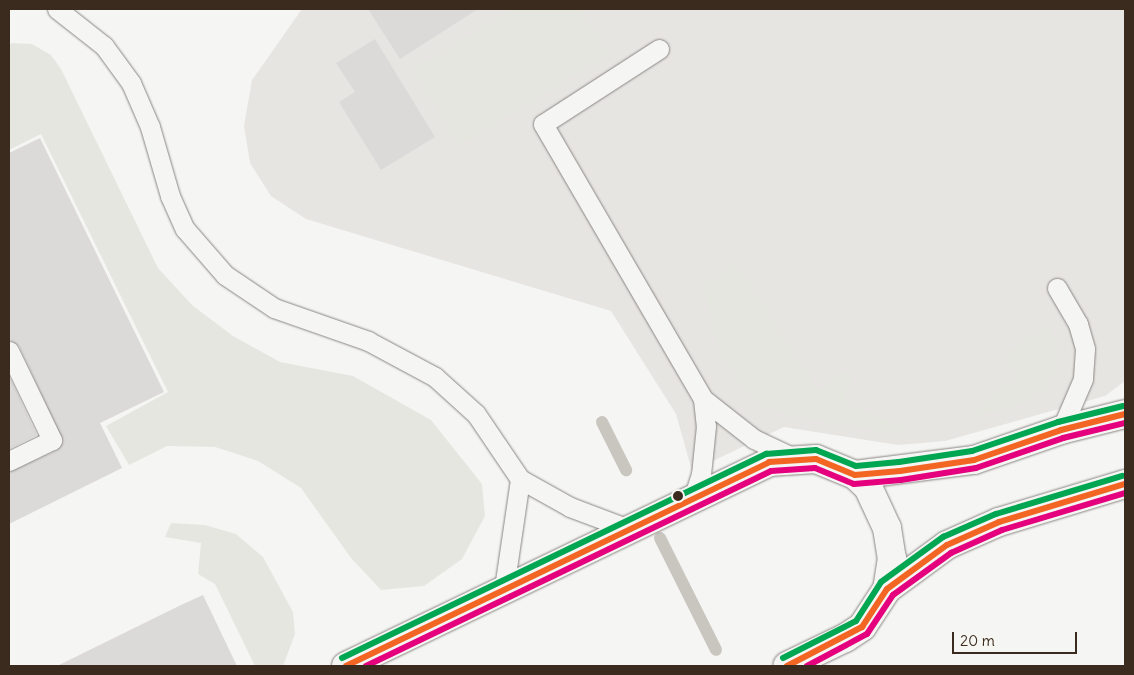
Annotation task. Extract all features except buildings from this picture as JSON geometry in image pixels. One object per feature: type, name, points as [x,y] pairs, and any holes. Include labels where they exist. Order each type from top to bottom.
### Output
[{"type":"main road","points":[[855,475],[974,460],[1061,430],[1125,414]]},
{"type":"main road","points":[[346,666],[694,496],[769,462],[794,458],[816,459],[855,475],[868,487],[887,528],[892,558],[887,589]]},
{"type":"main road","points":[[787,666],[845,638],[862,626],[887,589],[947,545],[999,522],[1125,484]]},
{"type":"lane","points":[[57,9],[104,46],[131,83],[150,127],[170,196],[185,229],[225,275],[274,308],[368,341],[435,376],[476,414],[520,478],[570,507],[626,528]]},
{"type":"lane","points":[[659,50],[543,124],[703,399],[754,440],[794,458]]},
{"type":"lane","points":[[1057,288],[1078,324],[1085,349],[1083,380],[1061,430]]},
{"type":"lane","points":[[9,351],[52,440],[9,461]]},
{"type":"lane","points":[[694,496],[701,474],[706,426],[703,399]]},
{"type":"lane","points":[[504,588],[520,478]]},
{"type":"shaded area","points":[[302,9],[1125,9],[1125,381],[1105,396],[945,441],[898,445],[784,427],[692,471],[676,414],[611,311],[306,219],[271,196],[250,163],[244,126],[252,80]]},
{"type":"shaded area","points":[[512,9],[581,9],[609,54],[459,147],[412,70]]},
{"type":"shaded area","points":[[12,43],[32,44],[51,55],[61,69],[158,268],[192,305],[233,336],[280,362],[353,376],[431,420],[482,484],[485,516],[462,559],[424,586],[381,590],[351,558],[301,488],[258,461],[215,447],[167,446],[129,465],[106,426],[168,392],[41,134],[9,150],[9,45]]},
{"type":"shaded area","points":[[736,262],[818,389],[843,371],[853,374],[843,403],[913,429],[885,432],[790,416],[762,406],[735,379],[717,348],[703,285]]},
{"type":"shaded area","points":[[1049,325],[1055,336],[1058,353],[1056,367],[1047,387],[1030,402],[962,420],[1017,376],[1001,356]]},
{"type":"shaded area","points":[[171,523],[205,525],[236,534],[263,557],[293,612],[295,634],[283,666],[255,666],[215,584],[198,574],[201,543],[165,537]]},
{"type":"waterway","points":[[602,422],[626,470]]},
{"type":"waterway","points":[[660,538],[716,650]]},
{"type":"transit line","points":[[342,658],[766,454],[816,450],[856,466],[899,462],[972,451],[1058,422],[1123,406]]},
{"type":"transit line","points":[[346,666],[769,462],[816,459],[855,475],[900,471],[974,460],[1061,430],[1125,414]]},
{"type":"transit line","points":[[366,666],[771,471],[815,468],[854,484],[901,480],[976,468],[1063,438],[1125,423]]},
{"type":"transit line","points":[[783,658],[856,621],[881,582],[943,537],[996,514],[1122,476]]},
{"type":"transit line","points":[[787,666],[862,627],[887,589],[947,545],[999,522],[1125,484]]},
{"type":"transit line","points":[[807,666],[867,634],[893,595],[951,553],[1002,530],[1125,493]]}]
